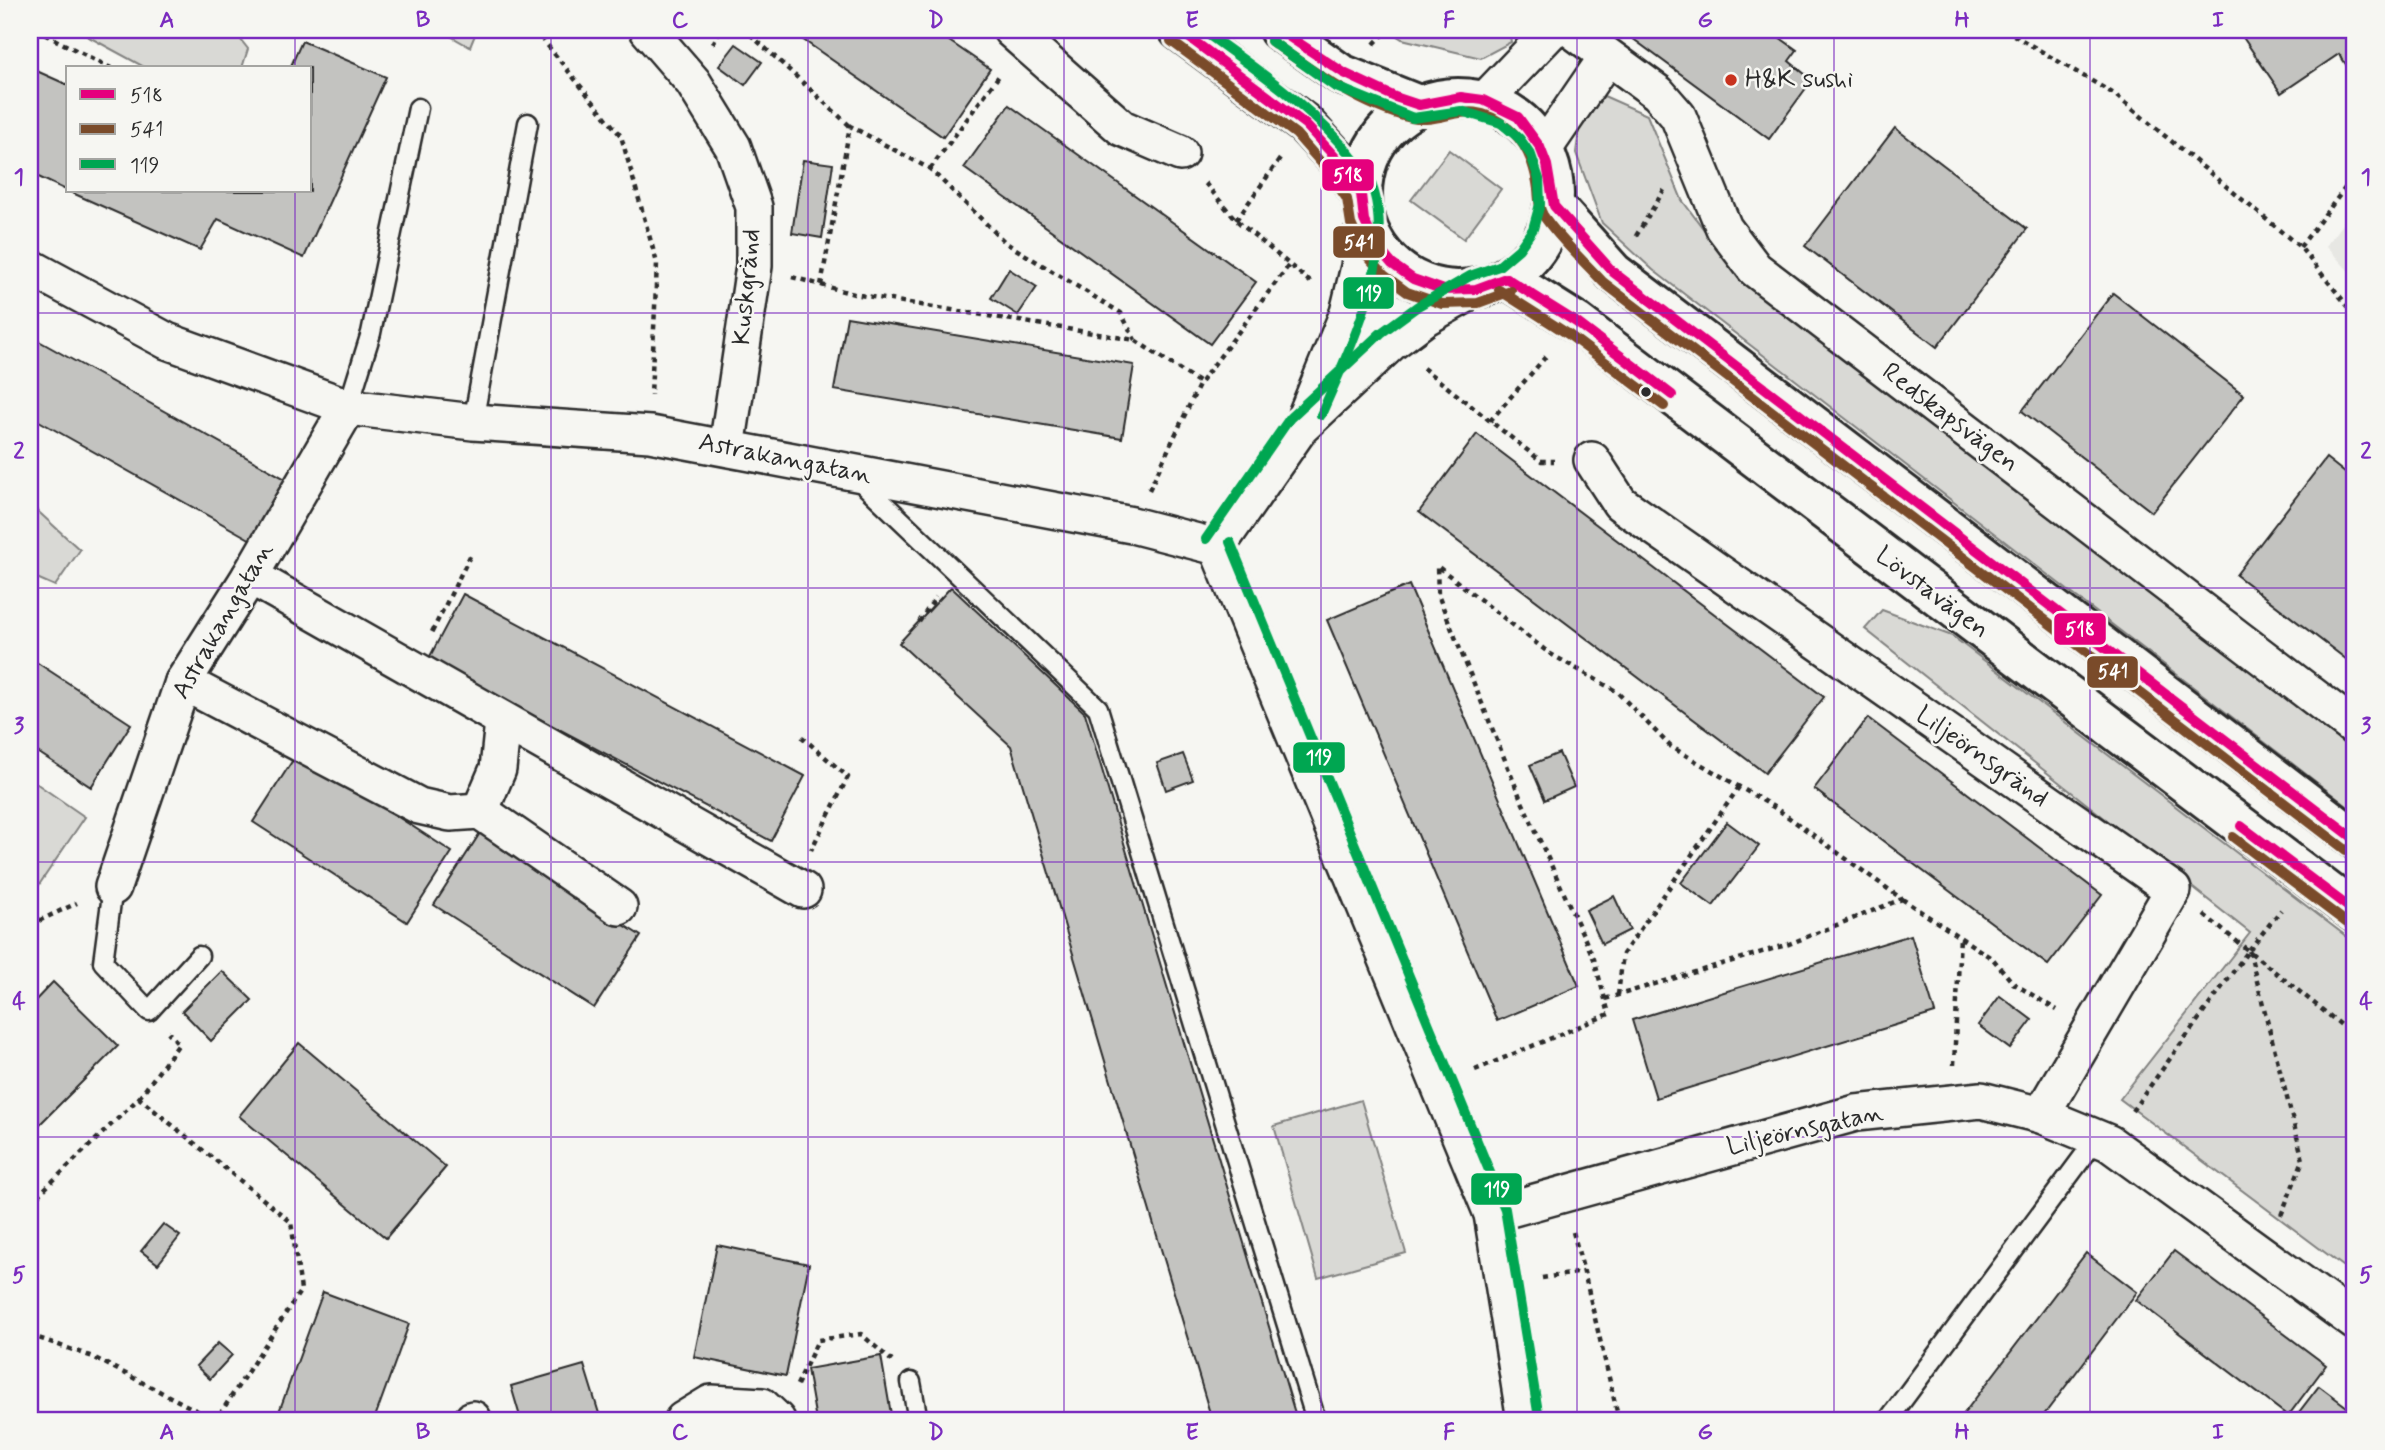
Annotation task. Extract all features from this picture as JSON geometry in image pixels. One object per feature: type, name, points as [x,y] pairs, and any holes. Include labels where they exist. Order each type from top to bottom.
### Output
[{"type":"street","name":"Kuskgränd","points":[[648,30],[693,82],[733,147],[754,207],[754,266],[727,448]]},
{"type":"street","points":[[1179,30],[1305,124],[1336,158],[1363,207],[1375,244],[1392,264],[1413,279],[1444,290],[1491,284]]},
{"type":"street","points":[[1279,30],[1341,74],[1418,105]]},
{"type":"street","points":[[1484,101],[1552,30]]},
{"type":"street","name":"Redskapsvägen","points":[[1572,30],[1658,93],[1678,116],[1724,228],[1755,268],[2355,727]]},
{"type":"street","points":[[1017,36],[1122,128],[1180,153]]},
{"type":"street","points":[[1544,149],[1607,57]]},
{"type":"street","points":[[1300,428],[1348,313],[1359,267],[1368,158],[1388,127],[1418,105],[1440,99],[1462,97],[1484,101],[1508,111],[1529,128],[1544,149],[1553,177],[1554,206],[1546,235],[1529,259],[1491,284],[1426,317],[1391,343],[1300,428],[1217,547],[1492,1214],[1506,1284],[1525,1420]]},
{"type":"street","points":[[1554,206],[1614,272],[2355,839]]},
{"type":"street","name":"Astrakangatan","points":[[30,267],[167,341],[348,407],[473,422],[650,434],[1132,525],[1217,547]]},
{"type":"street","name":"Lövstavägen","points":[[1491,284],[1576,322],[2355,912]]},
{"type":"street","name":"Astrakangatan","points":[[113,887],[183,682],[250,576],[348,407]]},
{"type":"street","name":"Liljeörnsgränd","points":[[1591,460],[1620,503],[2173,890]]},
{"type":"street","points":[[250,576],[412,671],[803,890]]},
{"type":"street","points":[[183,682],[419,806],[450,813],[480,811],[620,907]]},
{"type":"street","points":[[480,811],[498,769],[503,721]]},
{"type":"street","points":[[2041,1115],[2173,890]]},
{"type":"street","name":"Liljeörnsgatan","points":[[1492,1214],[1856,1113],[1981,1100],[2041,1115],[2103,1141],[2355,1322]]},
{"type":"street","points":[[683,1420],[711,1402],[786,1407]]},
{"type":"lane","points":[[348,407],[371,334],[418,108]]},
{"type":"lane","points":[[473,422],[528,123]]},
{"type":"lane","points":[[851,471],[1098,708],[1316,1420]]},
{"type":"lane","points":[[113,887],[103,962],[149,1011],[199,956]]},
{"type":"lane","points":[[1888,1420],[2103,1141]]},
{"type":"lane","points":[[911,1382],[918,1420]]},
{"type":"path","points":[[36,30],[107,66]]},
{"type":"path","points":[[535,30],[621,136],[632,174],[657,263],[650,434]]},
{"type":"path","points":[[741,30],[751,35],[850,126],[930,169],[1006,243],[1121,313],[1135,340]]},
{"type":"path","points":[[2005,30],[2114,94],[2300,247],[2355,315]]},
{"type":"path","points":[[930,169],[1017,36]]},
{"type":"path","points":[[821,285],[850,126]]},
{"type":"path","points":[[2300,247],[2355,175]]},
{"type":"path","points":[[1132,525],[1200,383],[1289,265]]},
{"type":"path","points":[[754,266],[854,294],[1135,340],[1200,383]]},
{"type":"path","points":[[412,671],[472,552]]},
{"type":"path","points":[[1439,1086],[1609,1014],[1594,959],[1520,797],[1438,595],[1437,566],[1549,653],[1616,691],[1670,746],[1777,809],[1902,899],[1993,959],[2013,983],[2090,1031]]},
{"type":"path","points":[[802,737],[848,777],[812,846],[803,890]]},
{"type":"path","points":[[1618,995],[1623,954],[1739,787]]},
{"type":"path","points":[[30,925],[113,887]]},
{"type":"path","points":[[2173,890],[2355,1035]]},
{"type":"path","points":[[1605,999],[1789,944],[1902,899]]},
{"type":"path","points":[[1953,1103],[1960,936]]},
{"type":"path","points":[[2103,1141],[2249,950]]},
{"type":"path","points":[[2249,950],[2303,1160],[2265,1255]]},
{"type":"path","points":[[30,1203],[139,1098],[178,1044],[149,1011]]},
{"type":"path","points":[[30,1335],[93,1357],[216,1420],[301,1290],[291,1222],[139,1098]]},
{"type":"path","points":[[1506,1284],[1584,1272],[1619,1420]]},
{"type":"path","points":[[786,1407],[818,1340],[861,1334],[882,1350]]},
{"type":"shaded area","points":[[76,30],[233,30],[248,49],[243,66],[142,66]]},
{"type":"shaded area","points":[[440,30],[477,30],[470,47]]},
{"type":"shaded area","points":[[1388,30],[1509,30],[1511,42],[1481,58],[1402,39]]},
{"type":"shaded area","points":[[1604,96],[1647,115],[1682,200],[1739,277],[2355,746],[2355,812],[1653,270],[1602,223],[1576,153],[1580,123]]},
{"type":"shaded area","points":[[1449,150],[1501,189],[1464,239],[1411,200]]},
{"type":"shaded area","points":[[2355,206],[2355,278],[2326,246]]},
{"type":"shaded area","points":[[30,504],[80,550],[55,586],[30,575]]},
{"type":"shaded area","points":[[1882,610],[1952,636],[2355,943],[2355,1275],[2120,1099],[2250,933],[1865,629]]},
{"type":"shaded area","points":[[30,779],[85,817],[30,898]]},
{"type":"shaded area","points":[[1361,1100],[1406,1253],[1318,1278],[1274,1126]]},
{"type":"building","points":[[789,30],[933,30],[990,69],[943,137]]},
{"type":"building","points":[[1632,30],[1769,30],[1797,50],[1789,61],[1812,80],[1769,139],[1628,35]]},
{"type":"building","points":[[2238,30],[2355,30],[2355,73],[2353,75],[2339,54],[2281,93]]},
{"type":"building","points":[[302,41],[386,77],[304,258],[218,219],[200,250],[70,192],[312,192],[312,66],[291,66]]},
{"type":"building","points":[[736,44],[762,62],[745,85],[719,66]]},
{"type":"building","points":[[30,68],[66,84],[66,190],[30,173]]},
{"type":"building","points":[[1009,105],[1256,282],[1210,344],[964,168]]},
{"type":"building","points":[[1895,128],[2027,229],[1937,347],[1805,246]]},
{"type":"building","points":[[803,160],[833,164],[822,238],[792,233]]},
{"type":"building","points":[[1009,269],[1037,287],[1018,315],[991,298]]},
{"type":"building","points":[[2113,293],[2244,395],[2152,512],[2022,411]]},
{"type":"building","points":[[847,317],[1134,365],[1122,438],[834,390]]},
{"type":"building","points":[[30,336],[296,485],[262,546],[30,416]]},
{"type":"building","points":[[1477,434],[1824,697],[1765,773],[1419,512]]},
{"type":"building","points":[[2326,458],[2355,481],[2355,666],[2236,575]]},
{"type":"building","points":[[1409,585],[1579,986],[1497,1021],[1327,620]]},
{"type":"building","points":[[951,587],[1085,713],[1297,1420],[1212,1420],[1011,746],[899,643]]},
{"type":"building","points":[[463,594],[805,776],[771,841],[428,660]]},
{"type":"building","points":[[30,658],[131,724],[91,787],[30,747]]},
{"type":"building","points":[[1868,718],[2102,895],[2048,965],[1814,789]]},
{"type":"building","points":[[298,752],[452,852],[407,922],[253,822]]},
{"type":"building","points":[[1559,753],[1574,787],[1545,800],[1530,765]]},
{"type":"building","points":[[1183,754],[1193,780],[1166,790],[1157,763]]},
{"type":"building","points":[[1727,822],[1759,846],[1713,906],[1681,883]]},
{"type":"building","points":[[480,833],[641,936],[594,1008],[434,905]]},
{"type":"building","points":[[1614,896],[1630,930],[1602,944],[1586,910]]},
{"type":"building","points":[[1911,935],[1935,1013],[1656,1098],[1632,1020]]},
{"type":"building","points":[[222,971],[252,1000],[211,1041],[182,1011]]},
{"type":"building","points":[[53,982],[118,1046],[30,1134],[30,1006]]},
{"type":"building","points":[[2000,996],[2032,1020],[2010,1049],[1978,1025]]},
{"type":"building","points":[[299,1043],[446,1167],[386,1238],[239,1116]]},
{"type":"building","points":[[163,1224],[180,1236],[158,1264],[141,1251]]},
{"type":"building","points":[[717,1245],[809,1264],[786,1376],[694,1357]]},
{"type":"building","points":[[2174,1251],[2326,1365],[2288,1416],[2136,1300]]},
{"type":"building","points":[[2086,1253],[2137,1292],[2040,1420],[1959,1420]]},
{"type":"building","points":[[323,1292],[409,1324],[374,1420],[276,1420]]},
{"type":"building","points":[[218,1343],[232,1355],[210,1379],[196,1366]]},
{"type":"building","points":[[881,1356],[892,1420],[816,1420],[807,1369]]},
{"type":"building","points":[[584,1365],[601,1420],[521,1420],[511,1386]]},
{"type":"building","points":[[2319,1386],[2355,1413],[2355,1420],[2293,1420]]},
{"type":"transit line","name":"518","points":[[1179,30],[1305,124],[1336,158],[1361,194],[1364,220],[1375,244],[1392,264],[1413,279],[1444,290],[1476,289],[1506,278]]},
{"type":"transit line","name":"119","points":[[1202,30],[1303,106],[1339,142],[1369,179],[1374,192],[1379,219],[1373,277],[1355,335],[1321,415]]},
{"type":"transit line","name":"518","points":[[1279,30],[1344,73],[1395,97],[1419,105],[1461,97],[1483,100],[1518,117],[1540,147],[1547,165],[1554,206],[1613,272],[2355,839]]},
{"type":"transit line","name":"541","points":[[1171,41],[1296,134],[1325,167],[1347,199],[1351,224],[1363,251],[1384,275],[1407,292],[1442,304],[1478,303],[1511,291]]},
{"type":"transit line","name":"541","points":[[1271,41],[1355,96],[1392,112],[1424,119],[1469,112],[1494,118],[1508,128],[1525,147],[1532,163],[1543,215],[1603,282],[2346,850]]},
{"type":"transit line","name":"119","points":[[1206,539],[1290,418],[1381,333],[1418,306],[1470,276],[1499,266],[1519,249],[1533,229],[1540,204],[1539,179],[1531,155],[1519,138],[1501,123],[1461,111],[1413,118],[1334,86],[1271,41]]},
{"type":"transit line","name":"518","points":[[1506,278],[1576,322],[1672,395]]},
{"type":"transit line","name":"541","points":[[1499,290],[1568,334],[1664,406]]},
{"type":"transit line","name":"119","points":[[1230,542],[1505,1209],[1539,1418]]},
{"type":"transit line","name":"518","points":[[2241,826],[2355,912]]},
{"type":"transit line","name":"541","points":[[2233,837],[2347,923]]},
{"type":"place","name":"H&K sushi","points":[[1731,80]]}]
